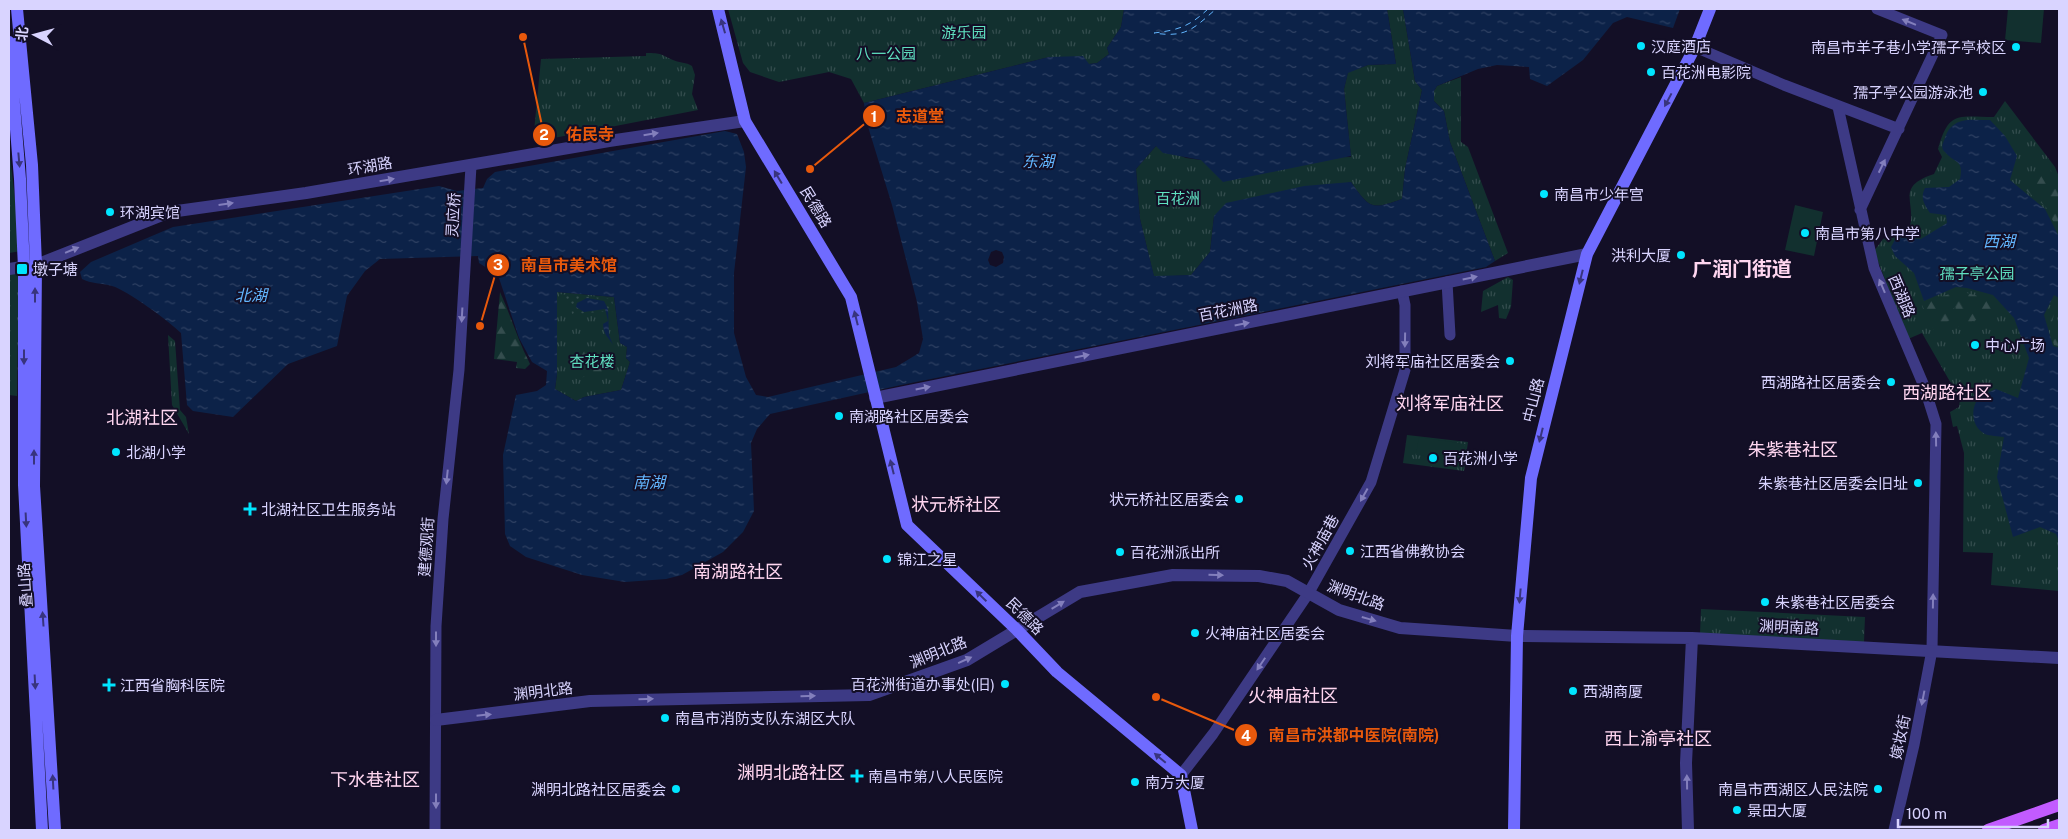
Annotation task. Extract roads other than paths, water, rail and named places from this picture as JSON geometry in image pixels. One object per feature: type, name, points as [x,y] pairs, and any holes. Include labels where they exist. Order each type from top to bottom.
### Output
[{"type":"main road","name":"叠山路","points":[[17,9],[32,165],[24,485],[42,830]]},
{"type":"main road","name":"民德路","points":[[718,9],[745,121],[851,296],[907,525],[1057,672],[1181,775]]},
{"type":"main road","name":"中山路","points":[[1514,830],[1517,636],[1531,478],[1587,254],[1696,47],[1710,9]]},
{"type":"main road","name":"叠山路","points":[[9,42],[20,179],[30,266],[34,486],[55,830]]},
{"type":"main road","points":[[1181,775],[1192,830]]},
{"type":"main road","points":[[1988,830],[2059,805]]},
{"type":"main road","points":[[2044,830],[2059,825]]},
{"type":"street","points":[[1860,210],[1942,35],[1877,9]]},
{"type":"street","points":[[1696,47],[1839,110]]},
{"type":"street","points":[[1782,90],[1899,129]]},
{"type":"street","name":"西湖路","points":[[1839,110],[1874,268],[1924,386],[1936,424],[1932,650]]},
{"type":"street","name":"环湖路","points":[[9,269],[30,266],[170,212],[306,194],[608,141],[745,121]]},
{"type":"street","name":"灵应桥","points":[[465,266],[471,166]]},
{"type":"street","name":"百花洲路","points":[[875,398],[1587,254]]},
{"type":"street","name":"建德观街","points":[[436,830],[436,626],[443,519],[459,370],[465,266]]},
{"type":"street","points":[[1447,282],[1450,335]]},
{"type":"street","name":"火神庙巷","points":[[1181,775],[1214,734],[1308,594],[1372,482],[1405,370],[1406,305],[1402,291]]},
{"type":"street","name":"渊明北路","points":[[436,720],[610,700],[869,695],[968,660],[1080,592],[1173,575],[1258,576],[1287,581],[1340,610],[1400,628],[1517,636]]},
{"type":"street","name":"渊明南路","points":[[1517,636],[1692,638],[2059,658]]},
{"type":"street","points":[[1688,830],[1686,757],[1692,638]]},
{"type":"street","name":"嫁妆街","points":[[1894,830],[1914,745],[1932,650]]},
{"type":"water","points":[[1124,9],[1387,9],[1396,64],[1368,65],[1348,73],[1344,89],[1351,156],[1223,182],[1201,160],[1163,153],[1156,146],[1136,169],[1140,219],[1154,276],[1191,275],[1210,252],[1214,216],[1226,203],[1304,186],[1351,182],[1363,198],[1372,205],[1384,205],[1402,199],[1405,169],[1422,90],[1415,81],[1403,9],[1680,9],[1673,28],[1627,17],[1613,23],[1583,60],[1547,86],[1530,79],[1529,67],[1497,65],[1478,69],[1437,86],[1434,91],[1434,101],[1444,111],[1450,142],[1495,261],[1486,267],[901,385],[770,414],[757,429],[751,443],[754,511],[743,532],[723,552],[682,575],[666,579],[625,582],[582,575],[526,557],[510,546],[505,534],[503,455],[516,395],[537,391],[546,385],[547,371],[532,362],[519,338],[498,275],[479,263],[478,256],[380,259],[365,271],[347,296],[337,346],[288,364],[233,417],[193,411],[187,405],[181,333],[128,293],[112,286],[85,281],[82,279],[80,272],[91,262],[173,227],[439,186],[457,191],[483,188],[487,179],[495,172],[725,131],[737,134],[744,152],[746,167],[734,273],[734,333],[746,377],[756,395],[768,397],[896,367],[919,353],[923,339],[917,302],[892,205],[866,120],[864,103],[1049,57],[1083,56],[1089,64],[1097,63],[1109,54],[1107,48],[1121,27]],"holes":[[[996,250],[1002,252],[1004,257],[1003,263],[996,267],[990,265],[988,260],[991,252]],[[557,292],[614,297],[620,343],[627,347],[626,358],[630,362],[621,390],[584,397],[576,401],[555,389],[557,374]]]},
{"type":"water","name":"西湖","points":[[1969,120],[1990,120],[2005,136],[2017,156],[2010,180],[2045,209],[2059,237],[2059,298],[2054,295],[2044,315],[2053,346],[2059,348],[2059,541],[2056,534],[2040,527],[2013,537],[1997,477],[2004,437],[1985,434],[1975,423],[1973,413],[1975,403],[1986,393],[1996,389],[2018,398],[2029,358],[2014,318],[1993,295],[1967,288],[1956,287],[1924,301],[1914,273],[1895,256],[1891,247],[1896,238],[1921,239],[1947,223],[1946,215],[1930,213],[1924,204],[1923,198],[1925,188],[1949,187],[1960,179],[1960,165],[1943,150],[1942,145],[1948,131],[1957,123]]},
{"type":"water","points":[[587,298],[604,301],[608,309],[609,335],[613,345],[603,328],[603,324],[608,321],[605,309],[584,312],[576,307],[577,303]]},
{"type":"place","name":"佑民寺","points":[[523,37]]},
{"type":"place","name":"汉庭酒店","points":[[1641,46]]},
{"type":"place","name":"南昌市羊子巷小学孺子亭校区","points":[[2016,47]]},
{"type":"place","name":"百花洲电影院","points":[[1651,72]]},
{"type":"place","name":"孺子亭公园游泳池","points":[[1983,92]]},
{"type":"place","name":"志道堂","points":[[810,169]]},
{"type":"place","name":"南昌市少年宫","points":[[1544,194]]},
{"type":"place","name":"环湖宾馆","points":[[110,212]]},
{"type":"place","name":"南昌市第八中学","points":[[1805,233]]},
{"type":"place","name":"洪利大厦","points":[[1681,255]]},
{"type":"place","name":"墩子塘","points":[[22,269]]},
{"type":"place","name":"南昌市美术馆","points":[[480,326]]},
{"type":"place","name":"中心广场","points":[[1975,345]]},
{"type":"place","name":"刘将军庙社区居委会","points":[[1510,361]]},
{"type":"place","name":"西湖路社区居委会","points":[[1891,382]]},
{"type":"place","name":"南湖路社区居委会","points":[[839,416]]},
{"type":"place","name":"北湖小学","points":[[116,452]]},
{"type":"place","name":"百花洲小学","points":[[1433,458]]},
{"type":"place","name":"朱紫巷社区居委会旧址","points":[[1918,483]]},
{"type":"place","name":"状元桥社区居委会","points":[[1239,499]]},
{"type":"place","name":"北湖社区卫生服务站","points":[[250,509]]},
{"type":"place","name":"江西省佛教协会","points":[[1350,551]]},
{"type":"place","name":"百花洲派出所","points":[[1120,552]]},
{"type":"place","name":"锦江之星","points":[[887,559]]},
{"type":"place","name":"朱紫巷社区居委会","points":[[1765,602]]},
{"type":"place","name":"火神庙社区居委会","points":[[1195,633]]},
{"type":"place","name":"百花洲街道办事处(旧)","points":[[1005,684]]},
{"type":"place","name":"江西省胸科医院","points":[[109,685]]},
{"type":"place","name":"西湖商厦","points":[[1573,691]]},
{"type":"place","name":"南昌市洪都中医院(南院)","points":[[1156,697]]},
{"type":"place","name":"南昌市消防支队东湖区大队","points":[[665,718]]},
{"type":"place","name":"南昌市第八人民医院","points":[[857,776]]},
{"type":"place","name":"南方大厦","points":[[1135,782]]},
{"type":"place","name":"渊明北路社区居委会","points":[[676,789]]},
{"type":"place","name":"南昌市西湖区人民法院","points":[[1878,789]]},
{"type":"place","name":"景田大厦","points":[[1737,810]]},
{"type":"district","name":"广润门街道","points":[[1742,269]]},
{"type":"district","name":"西湖路社区","points":[[1947,392]]},
{"type":"district","name":"刘将军庙社区","points":[[1450,403]]},
{"type":"district","name":"北湖社区","points":[[142,417]]},
{"type":"district","name":"朱紫巷社区","points":[[1793,449]]},
{"type":"district","name":"状元桥社区","points":[[956,504]]},
{"type":"district","name":"南湖路社区","points":[[738,571]]},
{"type":"district","name":"火神庙社区","points":[[1293,695]]},
{"type":"district","name":"西上渝亭社区","points":[[1658,738]]},
{"type":"district","name":"渊明北路社区","points":[[791,772]]},
{"type":"district","name":"下水巷社区","points":[[375,779]]},
{"type":"park label","name":"游乐园","points":[[964,32]]},
{"type":"park label","name":"八一公园","points":[[886,53]]},
{"type":"park label","name":"百花洲","points":[[1178,198]]},
{"type":"park label","name":"孺子亭公园","points":[[1977,273]]},
{"type":"park label","name":"杏花楼","points":[[592,361]]},
{"type":"water label","name":"东湖","points":[[1038,161]]},
{"type":"water label","name":"北湖","points":[[251,295]]},
{"type":"water label","name":"南湖","points":[[649,482]]}]
